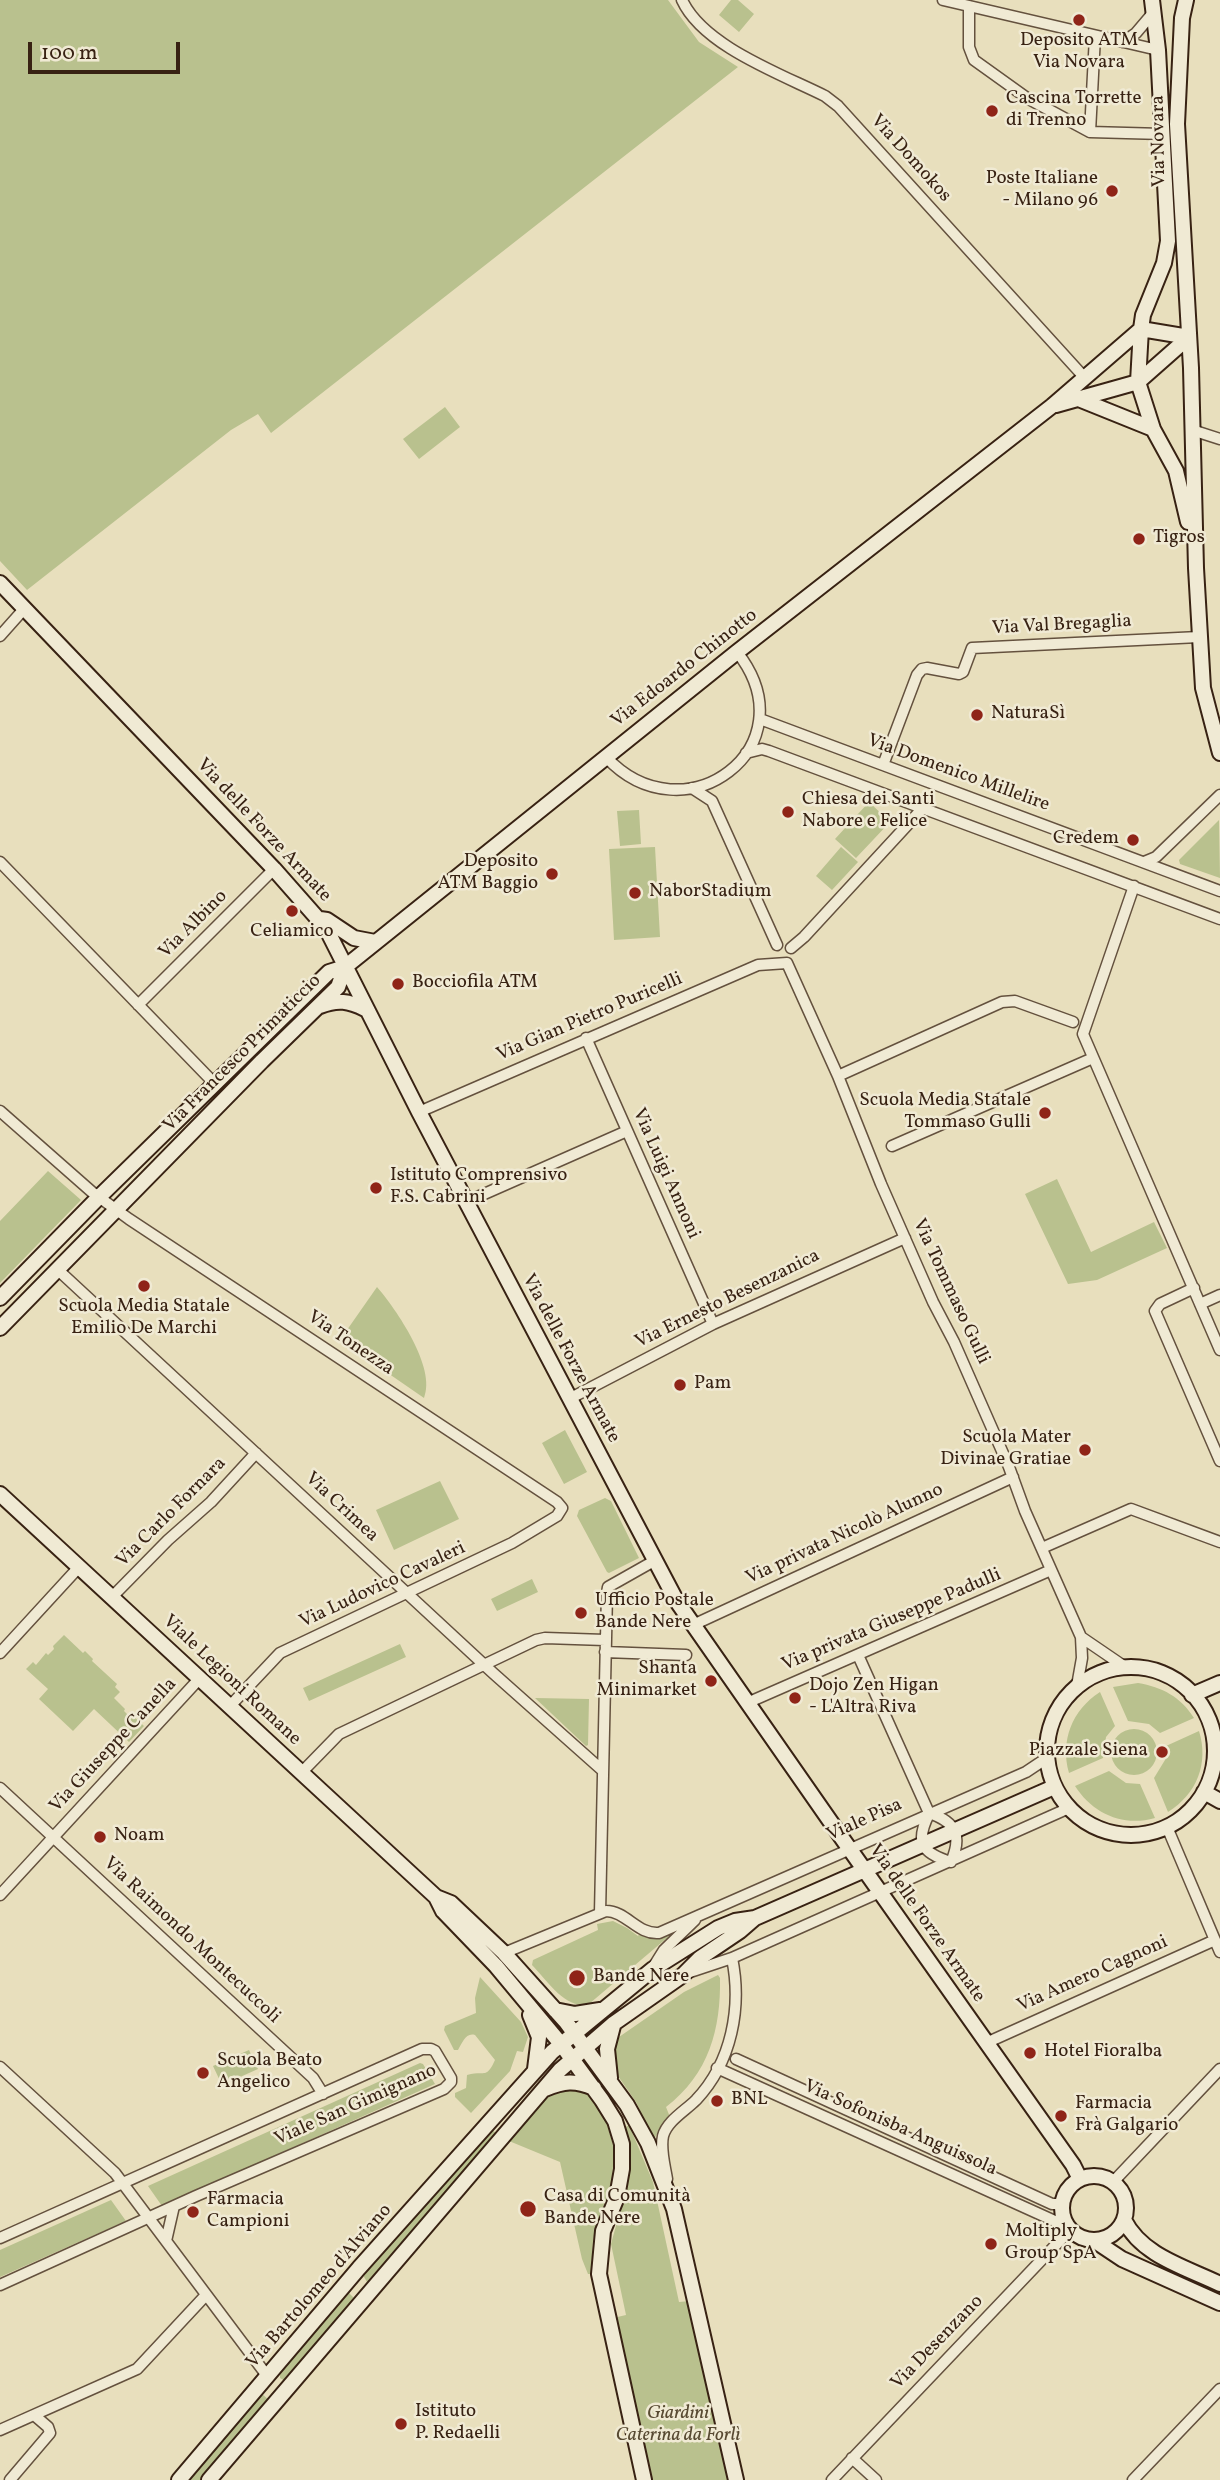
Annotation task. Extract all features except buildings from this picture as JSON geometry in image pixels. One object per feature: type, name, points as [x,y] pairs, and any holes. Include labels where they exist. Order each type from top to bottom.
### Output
[{"type":"street","name":"Via Domokos","points":[[682,0],[697,22],[721,43],[825,96],[838,106],[1084,377]]},
{"type":"street","points":[[943,0],[1158,50]]},
{"type":"street","name":"Via Novara","points":[[1186,0],[1178,68],[1177,124],[1192,429]]},
{"type":"street","points":[[969,6],[971,55],[979,65],[1027,98],[1090,132],[1163,134]]},
{"type":"street","points":[[1123,42],[1136,33],[1153,6]]},
{"type":"street","name":"Via Novara","points":[[1153,6],[1168,233],[1164,264],[1140,329],[1138,382],[1153,429]]},
{"type":"street","points":[[1090,132],[1095,36]]},
{"type":"street","name":"Via Edoardo Chinotto","points":[[345,967],[737,652],[1052,406],[1140,329]]},
{"type":"street","points":[[1140,329],[1189,337]]},
{"type":"street","points":[[1052,406],[1138,382],[1189,337]]},
{"type":"street","points":[[1076,398],[1153,429],[1171,459],[1183,492],[1196,568]]},
{"type":"street","points":[[1220,439],[1192,429],[1199,637],[1204,696],[1220,753]]},
{"type":"street","name":"Via delle Forze Armate","points":[[0,583],[319,919],[654,1561],[693,1625],[1073,2165],[1080,2179]]},
{"type":"street","points":[[0,636],[24,609]]},
{"type":"street","name":"Via Val Bregaglia","points":[[883,765],[917,675],[927,668],[959,674],[963,672],[972,648],[1199,637]]},
{"type":"street","points":[[712,802],[717,784],[746,753],[757,733],[760,719],[756,683],[737,652]]},
{"type":"street","name":"Via Domenico Millelire","points":[[760,719],[1220,891]]},
{"type":"street","points":[[746,753],[762,749],[769,751],[1220,919]]},
{"type":"street","points":[[606,757],[628,777],[642,784],[668,790],[692,788],[723,776]]},
{"type":"street","points":[[692,788],[712,802],[777,945]]},
{"type":"street","points":[[1144,862],[1156,857],[1220,795]]},
{"type":"street","points":[[791,948],[923,808]]},
{"type":"street","points":[[0,862],[214,1083]]},
{"type":"street","name":"Via Albino","points":[[138,1005],[274,869]]},
{"type":"street","points":[[1135,886],[1083,1034],[1220,1350]]},
{"type":"street","points":[[319,919],[327,920],[354,938],[375,942]]},
{"type":"street","points":[[783,943],[791,948],[792,956],[782,963],[772,954],[777,945],[783,943]]},
{"type":"street","name":"Via Gian Pietro Puricelli","points":[[418,1112],[758,965],[782,963]]},
{"type":"street","name":"Via Tommaso Gulli","points":[[782,963],[838,1076],[940,1319],[954,1342],[1081,1637],[1082,1658],[1077,1686]]},
{"type":"street","name":"Via Francesco Primaticcio","points":[[0,1328],[89,1235],[338,987],[345,967]]},
{"type":"street","name":"Via Francesco Primaticcio","points":[[0,1297],[329,972],[345,967]]},
{"type":"street","points":[[318,1007],[333,1001],[351,1002],[365,1009]]},
{"type":"street","points":[[838,1076],[1002,1002],[1015,1002],[1073,1023]]},
{"type":"street","name":"Via Luigi Annoni","points":[[586,1038],[713,1324]]},
{"type":"street","points":[[251,1047],[260,1051],[262,1061]]},
{"type":"street","points":[[891,1146],[1093,1058]]},
{"type":"street","name":"Via Tonezza","points":[[0,1111],[98,1198],[557,1502],[561,1511]]},
{"type":"street","points":[[169,1130],[173,1141],[181,1143]]},
{"type":"street","points":[[466,1202],[627,1131]]},
{"type":"street","points":[[156,1143],[166,1146],[167,1157]]},
{"type":"street","points":[[75,1222],[83,1222],[89,1235]]},
{"type":"street","name":"Via Ernesto Besenzanica","points":[[569,1399],[713,1324],[905,1238]]},
{"type":"street","name":"Via Crimea","points":[[57,1269],[602,1770]]},
{"type":"street","points":[[1194,1288],[1160,1304],[1155,1311],[1220,1461]]},
{"type":"street","points":[[1200,1304],[1220,1295]]},
{"type":"street","name":"Via Carlo Fornara","points":[[112,1597],[168,1540],[211,1502],[256,1453]]},
{"type":"street","name":"Via privata Nicolò Alunno","points":[[693,1625],[1013,1477]]},
{"type":"street","name":"Viale Legioni Romane","points":[[0,1494],[436,1897],[443,1911],[496,1966],[594,2088],[615,2121],[622,2144],[621,2180],[603,2231],[600,2273],[644,2480]]},
{"type":"street","points":[[1042,1548],[1131,1509],[1220,1542]]},
{"type":"street","name":"Via Ludovico Cavaleri","points":[[230,1706],[281,1653],[512,1543],[561,1511]]},
{"type":"street","points":[[505,1953],[600,1913],[608,1587],[654,1561]]},
{"type":"street","points":[[0,1653],[79,1567]]},
{"type":"street","name":"Via privata Giuseppe Padulli","points":[[747,1703],[1051,1570]]},
{"type":"street","points":[[1081,1637],[1125,1667]]},
{"type":"street","points":[[302,1772],[339,1734],[541,1639],[605,1640]]},
{"type":"street","points":[[605,1652],[687,1655]]},
{"type":"street","points":[[858,1656],[929,1813],[920,1836],[928,1853],[951,1862]]},
{"type":"street","points":[[1125,1667],[1166,1675],[1192,1695],[1208,1719],[1218,1744],[1217,1767],[1204,1792],[1186,1815],[1167,1827],[1144,1834],[1122,1835],[1093,1826],[1069,1808],[1054,1787],[1047,1758],[1053,1720],[1063,1701],[1077,1686],[1098,1674],[1125,1667]]},
{"type":"street","name":"Via Giuseppe Canella","points":[[0,1895],[200,1678]]},
{"type":"street","points":[[1192,1695],[1220,1684]]},
{"type":"street","name":"Viale Pisa","points":[[600,1913],[616,1912],[646,1932],[654,1934],[1026,1772],[1047,1758]]},
{"type":"street","points":[[755,1918],[1054,1787]]},
{"type":"street","name":"Via Raimondo Montecuccoli","points":[[0,1788],[313,2078],[323,2094]]},
{"type":"street","points":[[1204,1792],[1220,1801]]},
{"type":"street","points":[[683,1975],[732,1958],[1069,1808]]},
{"type":"street","points":[[929,1813],[943,1817],[954,1831],[957,1847],[951,1862]]},
{"type":"street","points":[[1167,1827],[1220,1952]]},
{"type":"street","name":"Viale Legioni Romane","points":[[436,1897],[451,1903],[505,1953],[575,2033],[610,2081],[648,2143],[668,2190],[736,2480]]},
{"type":"street","points":[[653,1969],[664,1950],[698,1917]]},
{"type":"street","name":"Via Bartolomeo d'Alviano","points":[[179,2480],[351,2278],[561,2044],[653,1969],[718,1928],[735,1921],[755,1918]]},
{"type":"street","name":"Via Bartolomeo d'Alviano","points":[[209,2480],[572,2058],[755,1918]]},
{"type":"street","name":"Via Amero Cagnoni","points":[[986,2043],[1215,1940]]},
{"type":"street","points":[[668,2190],[662,2146],[664,2134],[697,2098],[727,2047],[736,2008],[736,1977],[732,1958]]},
{"type":"street","points":[[519,1995],[539,2036],[534,2071]]},
{"type":"street","points":[[555,2010],[583,2014],[602,2010]]},
{"type":"street","points":[[610,2081],[607,2049],[613,2024]]},
{"type":"street","name":"Viale San Gimignano","points":[[0,2238],[422,2049],[431,2049],[442,2061],[451,2078],[448,2087],[0,2285]]},
{"type":"street","name":"Via Sofonisba Anguissola","points":[[736,2059],[1052,2204],[1062,2204]]},
{"type":"street","points":[[0,2067],[123,2182],[268,2377],[285,2392]]},
{"type":"street","name":"Via Sofonisba Anguissola","points":[[717,2068],[1069,2228]]},
{"type":"street","points":[[1113,2182],[1220,2069]]},
{"type":"street","points":[[541,2091],[568,2081],[581,2082],[594,2088]]},
{"type":"street","points":[[505,2105],[515,2107],[519,2117]]},
{"type":"street","points":[[491,2121],[495,2128],[506,2133]]},
{"type":"street","points":[[1220,2284],[1146,2248],[1130,2232],[1124,2220],[1125,2200],[1113,2182],[1100,2177],[1080,2179],[1068,2189],[1062,2204],[1063,2216],[1069,2228],[1083,2239],[1095,2241],[1122,2259],[1220,2303]]},
{"type":"street","points":[[166,2241],[174,2206]]},
{"type":"street","points":[[1095,2241],[1113,2234],[1124,2220]]},
{"type":"street","name":"Via Desenzano","points":[[832,2480],[1069,2228]]},
{"type":"street","points":[[351,2278],[368,2293]]},
{"type":"street","points":[[0,2430],[137,2370],[206,2295]]},
{"type":"street","points":[[1133,2480],[1220,2389]]},
{"type":"street","points":[[10,2480],[50,2433],[48,2427],[34,2415]]},
{"type":"street","points":[[852,2458],[876,2480]]},
{"type":"green space","points":[[0,0],[668,0],[699,42],[738,67],[271,433],[258,414],[231,430],[27,590],[0,561]]},
{"type":"green space","points":[[731,0],[738,0],[754,14],[739,32],[719,15]]},
{"type":"green space","points":[[445,407],[460,427],[419,459],[403,439]]},
{"type":"green space","points":[[869,802],[890,822],[856,858],[835,839]]},
{"type":"green space","points":[[639,810],[641,844],[620,846],[617,811]]},
{"type":"green space","points":[[1219,820],[1220,878],[1180,864],[1179,860]]},
{"type":"green space","name":"NaborStadium","points":[[655,847],[660,937],[614,940],[609,849]]},
{"type":"green space","points":[[841,847],[858,862],[832,890],[816,876]]},
{"type":"green space","points":[[48,1171],[81,1200],[0,1283],[0,1221]]},
{"type":"green space","points":[[1057,1179],[1091,1252],[1154,1222],[1167,1248],[1097,1280],[1068,1284],[1025,1194]]},
{"type":"green space","points":[[377,1287],[404,1324],[420,1355],[425,1371],[424,1398],[340,1340]]},
{"type":"green space","points":[[565,1430],[587,1472],[564,1484],[542,1443]]},
{"type":"green space","points":[[440,1481],[459,1519],[394,1550],[376,1510]]},
{"type":"green space","points":[[605,1498],[611,1501],[639,1558],[609,1573],[577,1516],[579,1510]]},
{"type":"green space","points":[[532,1579],[538,1592],[497,1611],[491,1599]]},
{"type":"green space","points":[[64,1635],[83,1653],[85,1651],[117,1684],[115,1687],[120,1692],[114,1698],[130,1717],[132,1715],[144,1726],[129,1742],[94,1709],[73,1731],[39,1699],[48,1689],[26,1669],[33,1662],[36,1665],[46,1653],[48,1655]]},
{"type":"green space","points":[[400,1644],[406,1657],[309,1701],[303,1688]]},
{"type":"green space","points":[[1138,1683],[1170,1694],[1183,1704],[1194,1718],[1160,1733],[1149,1724],[1128,1721],[1113,1687]]},
{"type":"green space","points":[[1100,1692],[1115,1726],[1106,1737],[1103,1758],[1069,1773],[1066,1749],[1071,1727],[1082,1708]]},
{"type":"green space","points":[[535,1698],[589,1699],[588,1745],[586,1746]]},
{"type":"green space","points":[[1134,1729],[1150,1736],[1157,1752],[1150,1768],[1134,1775],[1118,1768],[1111,1752],[1118,1736]]},
{"type":"green space","points":[[1199,1731],[1202,1755],[1198,1777],[1186,1796],[1168,1812],[1154,1778],[1165,1760],[1166,1746]]},
{"type":"green space","points":[[1109,1771],[1126,1783],[1140,1784],[1155,1818],[1132,1821],[1110,1816],[1091,1804],[1075,1786]]},
{"type":"green space","points":[[613,1921],[638,1936],[641,1932],[653,1936],[672,1930],[674,1932],[589,2004],[580,2005],[564,1998],[532,1965],[533,1960],[598,1930],[597,1924]]},
{"type":"green space","points":[[718,1975],[720,1997],[710,2049],[693,2080],[666,2107],[670,2117],[659,2129],[654,2140],[636,2102],[609,2063],[619,2037],[684,1992]]},
{"type":"green space","points":[[480,1977],[521,2022],[528,2037],[523,2052],[517,2051],[510,2071],[471,2113],[455,2097],[455,2093],[466,2088],[467,2075],[487,2072],[495,2060],[472,2034],[463,2041],[458,2050],[454,2050],[444,2030],[445,2026],[476,2013],[475,1998]]},
{"type":"green space","points":[[249,2050],[258,2069],[222,2085],[213,2066]]},
{"type":"green space","points":[[420,2063],[435,2084],[162,2206],[148,2186]]},
{"type":"green space","points":[[561,2084],[588,2092],[604,2115],[614,2148],[612,2184],[593,2240],[591,2274],[588,2274],[582,2259],[560,2162],[509,2141],[553,2089]]},
{"type":"green space","name":"Giardini Caterina da Forlì","points":[[629,2125],[653,2182],[679,2302],[690,2301],[730,2480],[649,2480],[613,2318],[626,2315],[611,2244],[629,2178],[630,2158],[624,2128]]},
{"type":"green space","points":[[490,2128],[497,2134],[371,2282],[367,2282],[364,2273]]},
{"type":"green space","points":[[111,2200],[126,2221],[0,2277],[0,2250]]},
{"type":"green space","points":[[349,2293],[355,2299],[285,2381],[280,2378],[280,2371]]},
{"type":"green space","points":[[261,2393],[270,2401],[202,2480],[186,2480]]},
{"type":"place","name":"Deposito ATM Via Novara","points":[[1079,20]]},
{"type":"place","name":"Cascina Torrette di Trenno","points":[[992,111]]},
{"type":"place","name":"Poste Italiane - Milano 96","points":[[1112,191]]},
{"type":"place","name":"Tigros","points":[[1139,539]]},
{"type":"place","name":"NaturaSì","points":[[977,715]]},
{"type":"place","name":"Chiesa dei Santi Nabore e Felice","points":[[788,812]]},
{"type":"place","name":"Credem","points":[[1133,840]]},
{"type":"place","name":"Deposito ATM Baggio","points":[[552,874]]},
{"type":"place","name":"NaborStadium","points":[[635,893]]},
{"type":"place","name":"Celiamico","points":[[292,911]]},
{"type":"place","name":"Bocciofila ATM","points":[[398,984]]},
{"type":"place","name":"Scuola Media Statale Tommaso Gulli","points":[[1045,1113]]},
{"type":"place","name":"Istituto Comprensivo F.S. Cabrini","points":[[376,1188]]},
{"type":"place","name":"Scuola Media Statale Emilio De Marchi","points":[[144,1286]]},
{"type":"place","name":"Pam","points":[[680,1385]]},
{"type":"place","name":"Scuola Mater Divinae Gratiae","points":[[1085,1450]]},
{"type":"place","name":"Ufficio Postale Bande Nere","points":[[581,1613]]},
{"type":"place","name":"Shanta Minimarket","points":[[711,1681]]},
{"type":"place","name":"Dojo Zen Higan - L'Altra Riva","points":[[795,1698]]},
{"type":"place","name":"Piazzale Siena","points":[[1162,1752]]},
{"type":"place","name":"Noam","points":[[100,1837]]},
{"type":"place","name":"Bande Nere","points":[[577,1978]]},
{"type":"place","name":"Hotel Fioralba","points":[[1030,2053]]},
{"type":"place","name":"Scuola Beato Angelico","points":[[203,2073]]},
{"type":"place","name":"BNL","points":[[717,2101]]},
{"type":"place","name":"Farmacia Frà Galgario","points":[[1061,2116]]},
{"type":"place","name":"Casa di Comunità Bande Nere","points":[[528,2209]]},
{"type":"place","name":"Farmacia Campioni","points":[[193,2212]]},
{"type":"place","name":"Moltiply Group SpA","points":[[991,2244]]},
{"type":"place","name":"Istituto P. Redaelli","points":[[401,2424]]}]
